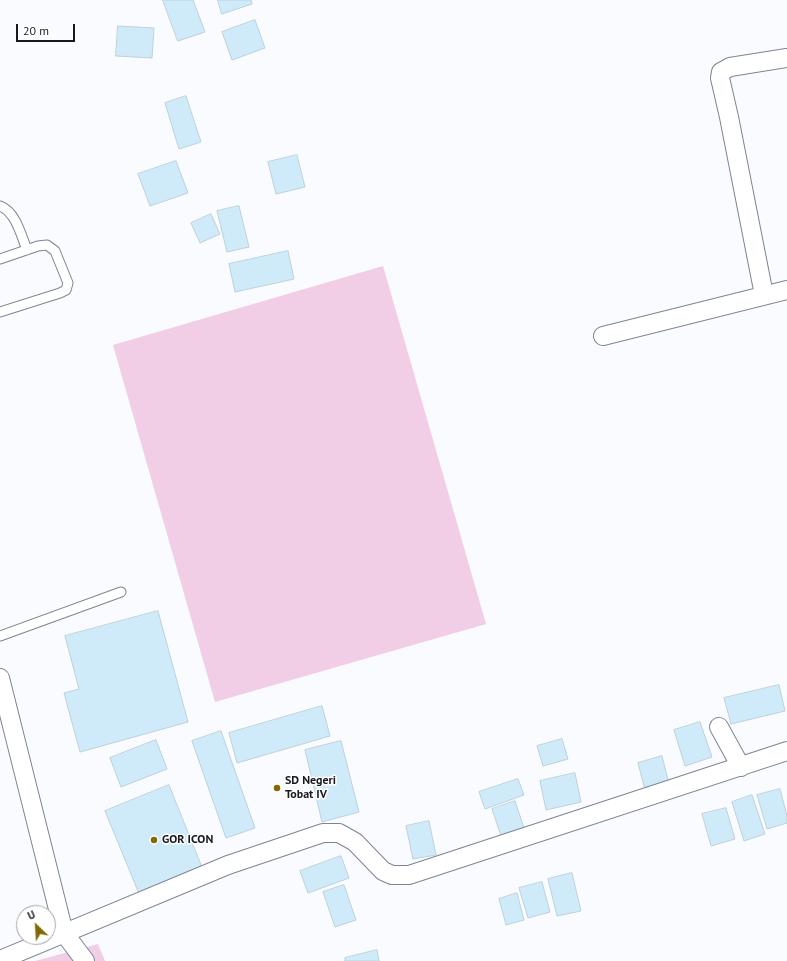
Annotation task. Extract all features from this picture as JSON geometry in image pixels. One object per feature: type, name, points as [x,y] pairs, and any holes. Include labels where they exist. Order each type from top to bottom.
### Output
[{"type":"street","points":[[764,295],[720,78],[721,72],[730,67],[787,58]]},
{"type":"street","points":[[603,336],[787,290]]},
{"type":"street","points":[[0,678],[64,933],[85,961]]},
{"type":"street","points":[[719,727],[741,766]]},
{"type":"street","points":[[0,960],[228,865],[323,833],[339,833],[355,842],[383,871],[392,875],[408,875],[787,751]]},
{"type":"lane","points":[[0,206],[6,208],[14,218],[27,250]]},
{"type":"lane","points":[[0,259],[38,246],[47,245],[55,251],[68,282],[66,290],[60,294],[0,312]]},
{"type":"lane","points":[[0,636],[121,592]]},
{"type":"shaded area","points":[[383,266],[486,624],[215,702],[113,345]]},
{"type":"shaded area","points":[[98,944],[105,961],[35,961]]},
{"type":"building","points":[[163,0],[193,0],[205,32],[178,41]]},
{"type":"building","points":[[218,0],[251,0],[252,4],[222,14]]},
{"type":"building","points":[[255,20],[265,48],[232,60],[222,32]]},
{"type":"building","points":[[118,26],[154,28],[152,58],[116,56]]},
{"type":"building","points":[[186,96],[201,142],[179,149],[165,103]]},
{"type":"building","points":[[297,155],[305,187],[276,194],[268,162]]},
{"type":"building","points":[[176,161],[188,193],[150,206],[138,174]]},
{"type":"building","points":[[239,206],[249,247],[227,252],[217,211]]},
{"type":"building","points":[[211,214],[220,234],[200,243],[191,223]]},
{"type":"building","points":[[288,251],[294,279],[235,292],[229,264]]},
{"type":"building","points":[[158,611],[188,722],[80,752],[64,693],[79,689],[65,636]]},
{"type":"building","points":[[779,685],[785,711],[731,724],[724,698]]},
{"type":"building","points":[[322,706],[330,736],[237,763],[229,733]]},
{"type":"building","points":[[700,722],[712,757],[685,766],[674,730]]},
{"type":"building","points":[[221,731],[255,828],[226,838],[192,741]]},
{"type":"building","points":[[562,739],[568,759],[543,766],[537,746]]},
{"type":"building","points":[[156,740],[167,769],[121,787],[110,758]]},
{"type":"building","points":[[341,741],[359,812],[322,822],[305,750]]},
{"type":"building","points":[[662,756],[669,784],[645,790],[638,763]]},
{"type":"building","points":[[575,773],[581,802],[546,810],[540,781]]},
{"type":"building","points":[[518,779],[524,795],[485,809],[479,792]]},
{"type":"building","name":"GOR ICON","points":[[169,785],[203,870],[140,896],[105,811]]},
{"type":"building","points":[[780,789],[787,816],[787,823],[767,829],[757,795]]},
{"type":"building","points":[[752,795],[765,834],[744,841],[732,802]]},
{"type":"building","points":[[515,801],[524,828],[501,836],[492,809]]},
{"type":"building","points":[[726,808],[735,839],[711,846],[702,814]]},
{"type":"building","points":[[429,821],[436,855],[413,859],[406,826]]},
{"type":"building","points":[[341,856],[349,878],[308,893],[300,871]]},
{"type":"building","points":[[572,873],[581,911],[557,916],[548,879]]},
{"type":"building","points":[[542,882],[550,912],[528,918],[519,888]]},
{"type":"building","points":[[344,885],[356,920],[335,927],[323,892]]},
{"type":"building","points":[[517,893],[524,920],[506,925],[499,899]]},
{"type":"building","points":[[377,950],[379,961],[345,961],[345,958]]},
{"type":"place","name":"SD Negeri Tobat IV","points":[[277,788]]},
{"type":"place","name":"GOR ICON","points":[[154,840]]}]
